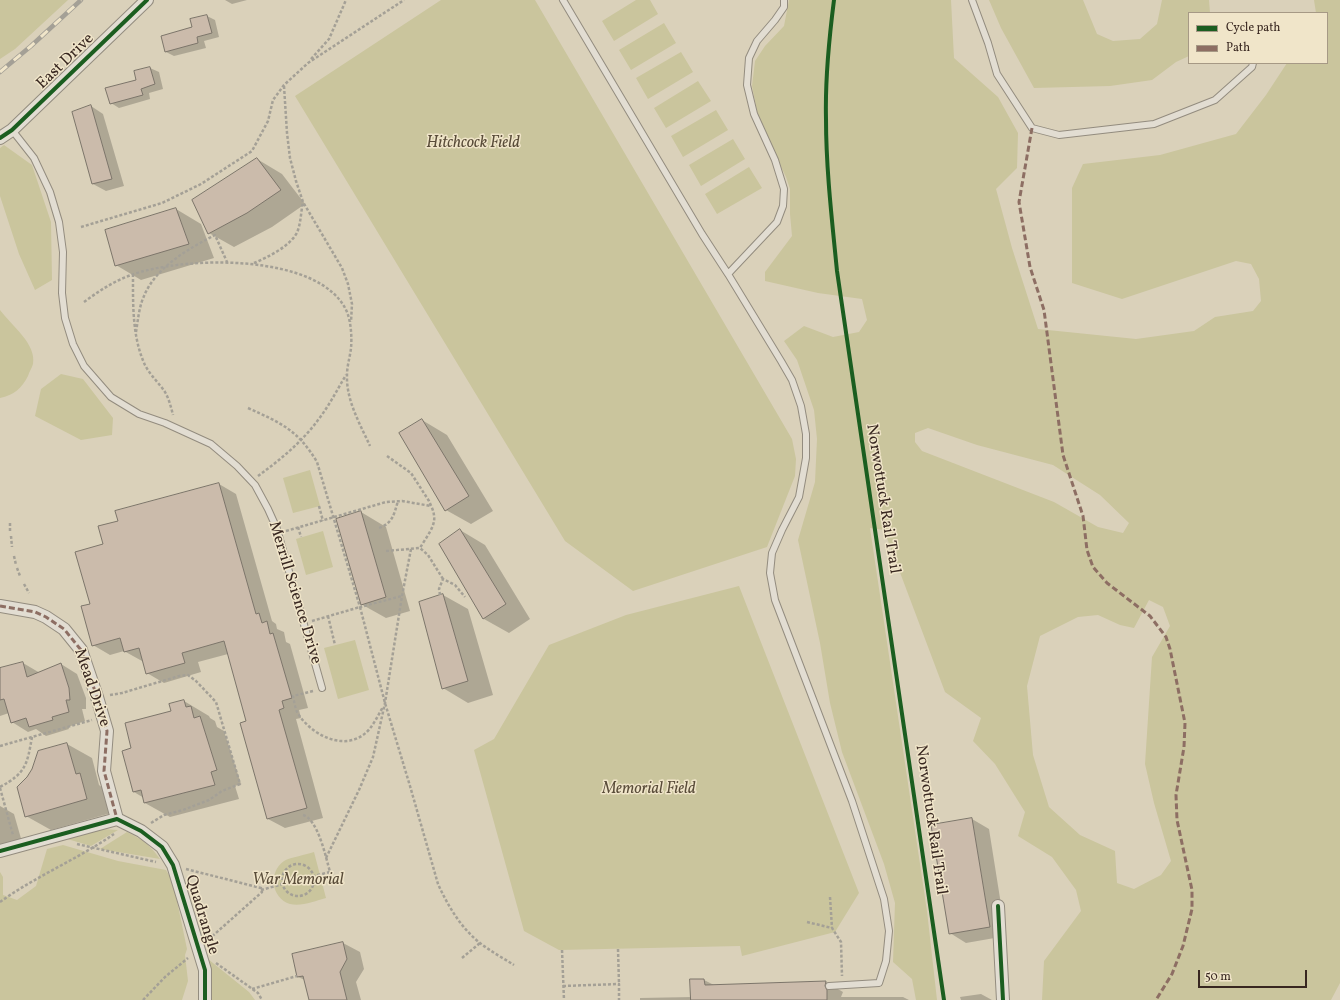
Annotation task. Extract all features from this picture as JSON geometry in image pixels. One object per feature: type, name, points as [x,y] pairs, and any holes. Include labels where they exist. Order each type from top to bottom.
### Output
[{"type":"street","name":"East Drive","points":[[0,138],[12,130],[147,0]]},
{"type":"street","name":"Mead Drive","points":[[0,606],[35,612],[64,629],[81,650],[107,731],[104,771],[123,822]]},
{"type":"street","name":"Quadrangle","points":[[123,822],[141,831],[162,846],[173,865],[205,970],[205,1000]]},
{"type":"street","points":[[0,851],[123,822]]},
{"type":"street","points":[[998,906],[1003,1000]]},
{"type":"lane","points":[[564,0],[702,234],[781,361],[792,380],[801,406],[806,434],[806,458],[803,478],[799,497],[772,553],[770,573],[775,600],[852,801],[884,899],[889,931],[886,961],[879,983],[829,986]]},
{"type":"lane","points":[[728,274],[777,222],[783,206],[784,189],[776,160],[754,114],[747,85],[749,58],[757,41],[784,7],[784,0]]},
{"type":"lane","points":[[972,0],[988,43],[997,74],[1032,128],[1059,135],[1154,124],[1215,100],[1252,67],[1253,64]]},
{"type":"lane","name":"Merrill Science Drive","points":[[12,130],[34,158],[50,192],[59,222],[63,252],[62,293],[65,318],[73,344],[84,366],[111,397],[139,414],[165,423],[211,444],[237,466],[252,482],[268,509],[277,529],[322,688]]},
{"type":"path","points":[[80,227],[162,203],[201,184],[252,151],[268,121],[273,100],[284,85],[308,63],[329,39],[346,0]]},
{"type":"path","points":[[308,63],[404,0]]},
{"type":"path","points":[[284,85],[290,158],[303,202],[342,268],[348,284],[352,304],[350,328],[351,348],[346,375],[348,390],[353,408],[370,446]]},
{"type":"path","points":[[253,264],[286,246],[298,231],[303,202]]},
{"type":"path","points":[[136,332],[143,297],[151,282],[177,256],[215,235],[227,262]]},
{"type":"path","points":[[84,302],[116,281],[133,274],[166,267],[214,262],[253,264],[281,269],[319,283],[331,290],[341,302],[347,313],[350,328]]},
{"type":"path","points":[[133,274],[136,332],[145,364],[167,396],[173,415]]},
{"type":"path","points":[[252,482],[301,440],[318,420],[346,375]]},
{"type":"path","points":[[248,408],[277,420],[295,434],[309,449],[317,462],[360,607],[385,703],[438,884],[454,914],[464,927],[480,943],[514,965]]},
{"type":"path","points":[[387,456],[411,473],[431,506],[434,517],[433,524],[420,548]]},
{"type":"path","points":[[380,528],[386,526],[392,520],[398,501]]},
{"type":"path","points":[[289,530],[386,502],[413,502],[431,506]]},
{"type":"path","points":[[319,506],[323,521]]},
{"type":"path","points":[[10,522],[12,547]]},
{"type":"path","points":[[298,527],[301,537]]},
{"type":"path","points":[[386,551],[420,548],[428,555],[443,580],[456,585],[465,597]]},
{"type":"path","points":[[326,858],[359,790],[373,757],[385,703],[411,549]]},
{"type":"path","points":[[14,556],[20,576]]},
{"type":"path","points":[[440,595],[439,589],[443,580]]},
{"type":"path","points":[[24,584],[29,593]]},
{"type":"path","points":[[304,623],[402,596]]},
{"type":"path","points":[[328,616],[335,645]]},
{"type":"path","points":[[97,697],[122,693],[179,676],[188,675],[196,681],[216,702],[240,784],[222,791],[209,800],[164,815],[141,831]]},
{"type":"path","points":[[322,688],[293,696],[297,712],[308,724],[322,736],[335,741],[354,740],[363,735],[375,721],[385,703]]},
{"type":"path","points":[[0,746],[103,716]]},
{"type":"path","points":[[16,846],[0,787],[14,780],[24,768],[29,754],[32,737]]},
{"type":"path","points":[[303,815],[308,816],[319,835],[330,872],[314,876]]},
{"type":"path","points":[[0,902],[21,887],[93,849],[123,822]]},
{"type":"path","points":[[297,864],[307,867],[314,876],[311,890],[302,896],[297,896],[288,892],[283,884],[284,873],[292,866],[297,864]]},
{"type":"path","points":[[261,890],[283,884]]},
{"type":"path","points":[[830,896],[832,928],[841,942],[843,985]]},
{"type":"path","points":[[807,922],[832,928]]},
{"type":"path","points":[[462,958],[480,943]]},
{"type":"path","points":[[198,949],[258,993],[262,1000]]},
{"type":"path","points":[[618,949],[620,1000]]},
{"type":"path","points":[[562,950],[564,1000]]},
{"type":"path","points":[[252,989],[297,976]]},
{"type":"path","points":[[563,986],[619,984]]},
{"type":"green space","points":[[0,0],[68,0],[15,49],[0,59]]},
{"type":"green space","name":"Hitchcock Field","points":[[441,0],[535,0],[792,439],[796,459],[795,476],[767,547],[633,591],[565,541],[295,96]]},
{"type":"green space","points":[[636,0],[650,0],[658,14],[614,41],[602,21]]},
{"type":"green space","points":[[789,0],[951,0],[954,58],[998,97],[1018,133],[1017,168],[996,189],[1012,248],[1038,329],[1136,339],[1194,331],[1215,317],[1253,311],[1261,301],[1259,279],[1251,264],[1236,261],[1122,299],[1072,283],[1072,188],[1083,164],[1160,155],[1236,134],[1266,95],[1286,64],[1328,64],[1328,12],[1316,12],[1314,0],[1340,0],[1340,983],[1331,1000],[1042,1000],[1044,961],[1081,911],[1076,890],[1052,857],[1018,836],[1025,812],[995,764],[973,741],[981,718],[945,692],[884,530],[870,528],[927,911],[937,1000],[916,1000],[912,979],[893,962],[895,903],[884,864],[842,752],[830,703],[820,643],[798,540],[815,482],[817,439],[814,410],[797,360],[784,341],[804,326],[833,337],[859,332],[867,320],[862,299],[818,293],[765,281],[765,272],[792,236],[790,189],[786,177],[759,122],[752,86],[755,61],[765,46],[784,26]],"holes":[[[928,428],[977,445],[1053,465],[1100,495],[1129,523],[1123,533],[1098,527],[1054,502],[922,451],[915,442],[915,433]],[[1149,600],[1163,607],[1170,626],[1152,657],[1145,764],[1154,803],[1171,861],[1161,875],[1134,889],[1117,883],[1115,851],[1080,835],[1049,807],[1033,755],[1027,686],[1040,636],[1078,617],[1098,615],[1120,625],[1134,628]]]},
{"type":"green space","points":[[989,0],[1083,0],[1097,34],[1113,41],[1140,39],[1157,24],[1162,0],[1209,0],[1210,12],[1188,12],[1188,56],[1176,62],[1152,80],[1110,86],[1034,88],[1001,28]]},
{"type":"green space","points":[[664,23],[676,43],[631,70],[619,50]]},
{"type":"green space","points":[[681,52],[693,72],[648,99],[636,78]]},
{"type":"green space","points":[[698,81],[711,101],[666,128],[654,108]]},
{"type":"green space","points":[[716,110],[728,130],[683,157],[671,136]]},
{"type":"green space","points":[[733,139],[745,159],[701,186],[689,165]]},
{"type":"green space","points":[[4,145],[32,165],[51,222],[52,280],[35,290],[19,254],[0,196],[0,148]]},
{"type":"green space","points":[[749,167],[762,188],[717,214],[705,194]]},
{"type":"green space","points":[[0,310],[27,342],[33,357],[33,366],[23,384],[17,390],[5,397],[0,398]]},
{"type":"green space","points":[[61,374],[83,379],[113,418],[112,435],[81,440],[35,416],[41,389]]},
{"type":"green space","points":[[310,470],[320,506],[293,513],[283,478]]},
{"type":"green space","points":[[323,531],[333,567],[306,575],[296,539]]},
{"type":"green space","name":"Memorial Field","points":[[739,586],[859,893],[835,932],[742,956],[740,946],[559,950],[524,931],[474,750],[494,739],[549,645],[626,615]]},
{"type":"green space","points":[[355,640],[369,690],[338,699],[324,648]]},
{"type":"green space","points":[[104,829],[118,830],[91,846],[64,838]]},
{"type":"green space","points":[[127,832],[145,843],[160,859],[100,849]]},
{"type":"green space","points":[[63,845],[118,861],[166,870],[173,882],[187,949],[185,955],[188,981],[182,1000],[0,1000],[0,872],[3,877],[3,895],[17,900],[36,886],[47,849]]},
{"type":"green space","name":"War Memorial","points":[[314,852],[326,898],[299,905],[290,904],[284,901],[276,891],[274,884],[274,878],[279,866],[284,861]]},
{"type":"green space","points":[[203,955],[249,992],[255,1000],[209,1000]]},
{"type":"building","points":[[207,15],[212,33],[197,37],[198,43],[165,52],[161,36],[192,27],[190,19]]},
{"type":"building","points":[[150,67],[155,84],[141,89],[143,95],[110,104],[105,88],[136,80],[134,71]]},
{"type":"building","points":[[91,105],[112,179],[92,184],[72,112]]},
{"type":"building","points":[[257,158],[281,190],[247,213],[208,234],[192,200]]},
{"type":"building","points":[[176,208],[189,244],[115,266],[105,230]]},
{"type":"building","points":[[422,419],[469,496],[445,511],[399,433]]},
{"type":"building","points":[[219,483],[256,614],[259,613],[262,623],[267,621],[270,634],[273,633],[292,698],[282,701],[284,708],[279,710],[307,808],[267,819],[240,723],[246,721],[224,641],[182,653],[185,663],[146,674],[139,648],[124,652],[120,638],[92,646],[81,606],[90,604],[75,552],[103,544],[98,526],[118,521],[115,511]]},
{"type":"building","points":[[361,511],[386,597],[361,605],[336,519]]},
{"type":"building","points":[[460,529],[506,604],[483,619],[439,544]]},
{"type":"building","points":[[443,594],[468,681],[442,689],[419,602]]},
{"type":"building","points":[[23,662],[27,677],[61,663],[69,688],[70,700],[66,700],[69,712],[52,717],[53,720],[29,727],[26,718],[11,723],[4,699],[0,700],[0,668]]},
{"type":"building","points":[[184,700],[186,707],[191,706],[194,718],[200,716],[217,770],[211,772],[215,785],[144,803],[141,790],[133,792],[122,751],[131,748],[125,723],[171,711],[169,704]]},
{"type":"building","points":[[67,743],[76,774],[80,773],[87,799],[25,817],[17,787],[27,777],[32,769],[38,751]]},
{"type":"building","points":[[972,818],[990,927],[949,934],[931,825]]},
{"type":"building","points":[[343,942],[347,959],[340,972],[347,1000],[309,1000],[303,976],[297,977],[292,954]]},
{"type":"building","points":[[690,979],[704,979],[705,985],[826,981],[825,986],[827,990],[827,1000],[691,1000]]},
{"type":"railway","points":[[0,72],[81,0]]},
{"type":"marked path","points":[[1032,128],[1019,202],[1030,267],[1044,310],[1063,455],[1083,516],[1087,550],[1093,567],[1107,583],[1150,616],[1166,637],[1170,649],[1185,723],[1184,747],[1176,795],[1177,820],[1192,890],[1192,909],[1183,946],[1172,974],[1156,1000]]},
{"type":"marked path","points":[[0,606],[35,612],[46,617],[64,629],[81,650],[107,731],[104,771],[117,819]]},
{"type":"cycle path","points":[[0,138],[12,130],[147,0]]},
{"type":"cycle path","name":"Norwottuck Rail Trail","points":[[834,0],[830,29],[826,89],[826,138],[831,214],[837,271],[944,1000]]},
{"type":"cycle path","points":[[0,851],[117,819],[141,831],[162,847],[173,865],[205,970],[205,1000]]},
{"type":"cycle path","points":[[998,906],[1003,1000]]}]
